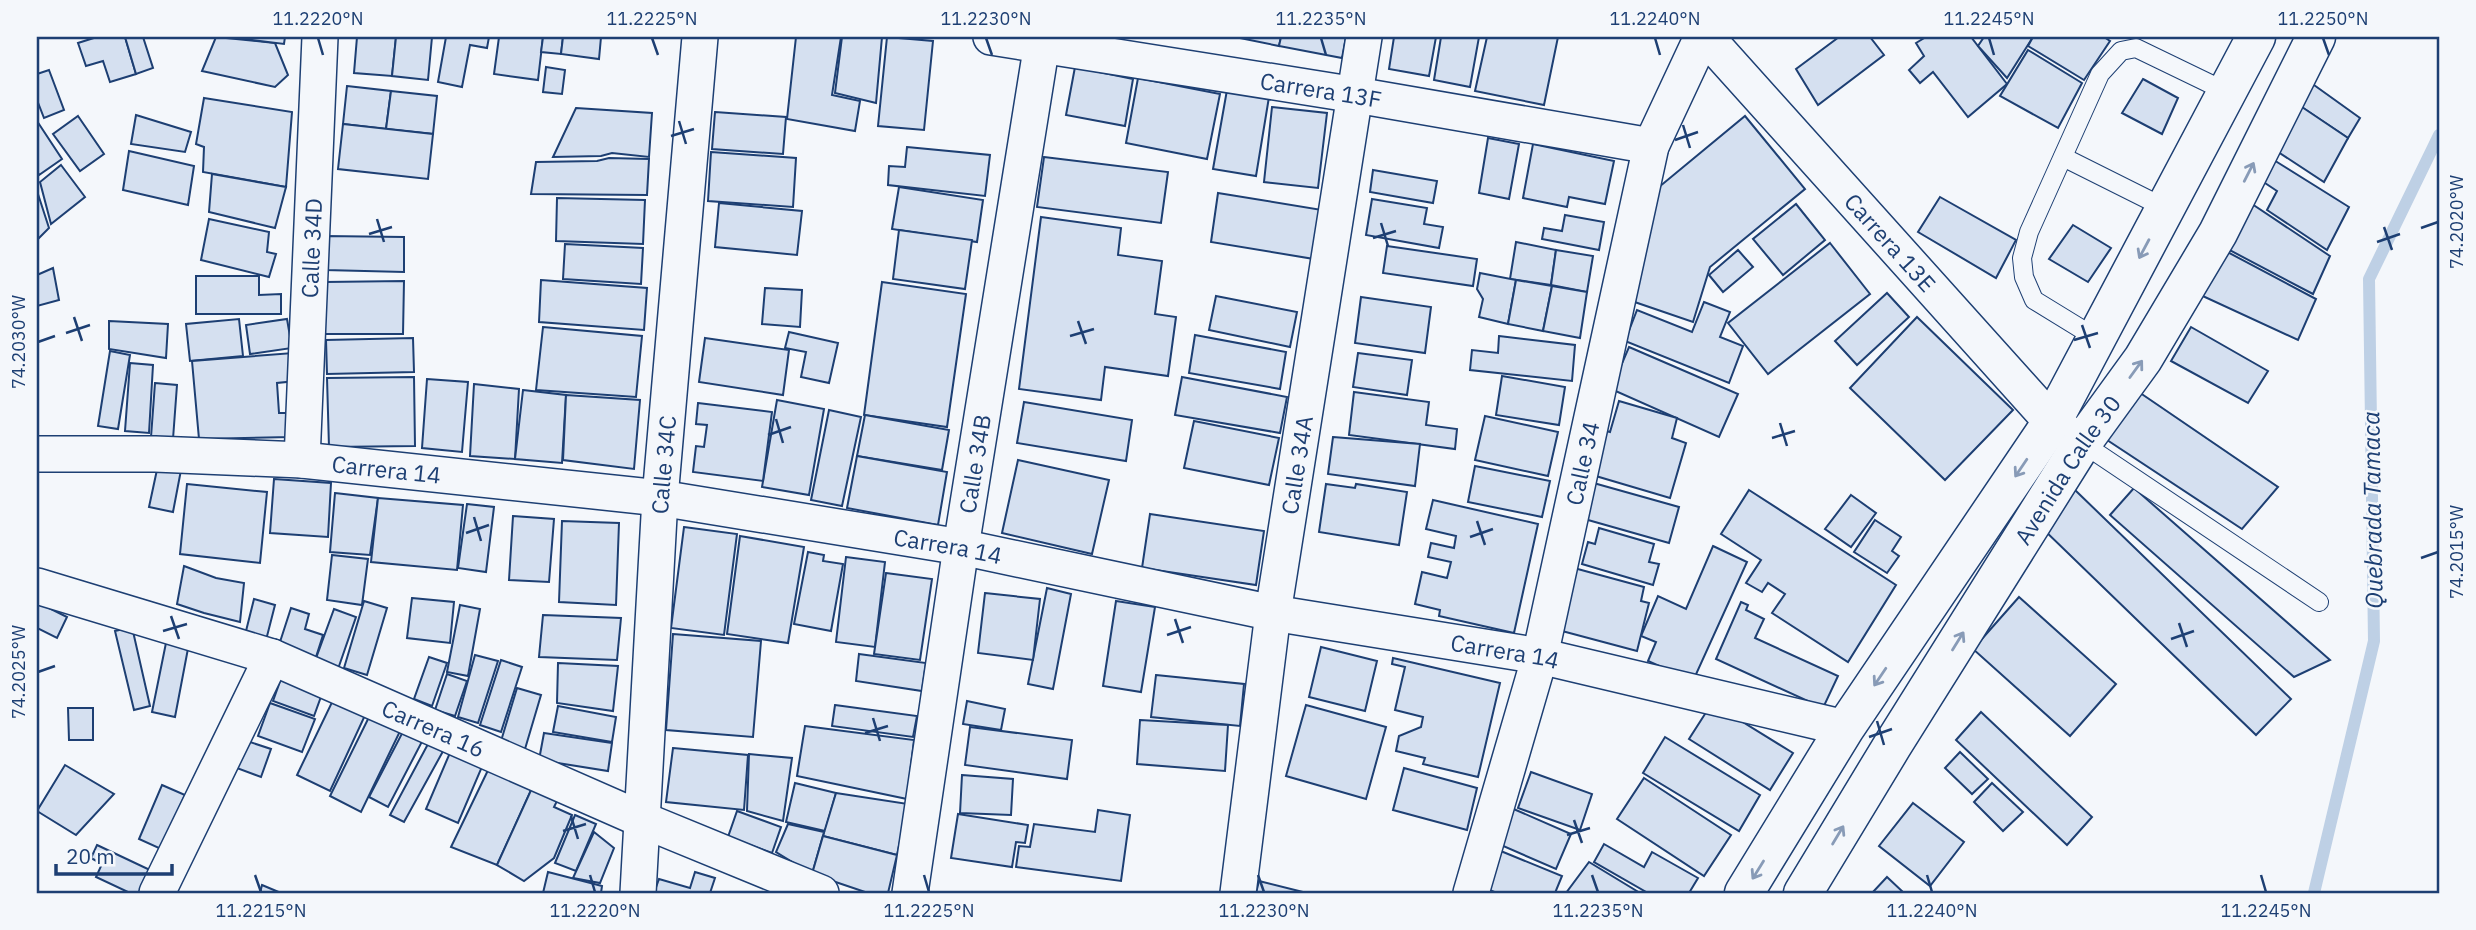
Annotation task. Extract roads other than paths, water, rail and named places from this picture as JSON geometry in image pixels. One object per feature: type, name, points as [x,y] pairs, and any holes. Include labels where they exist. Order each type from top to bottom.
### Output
[{"type":"main road","name":"Avenida Calle 30","points":[[1803,893],[1892,746],[2067,432],[2096,338],[2256,37]]},
{"type":"main road","name":"Avenida Calle 30","points":[[1744,893],[1845,728],[2067,432],[2143,359],[2218,233],[2316,37]]},
{"type":"street","name":"Calle 34D","points":[[302,460],[320,37]]},
{"type":"street","name":"Calle 34C","points":[[638,893],[660,498],[700,37]]},
{"type":"street","name":"Carrera 13F","points":[[991,37],[1043,41],[1651,146]]},
{"type":"street","name":"Calle 34A","points":[[1238,893],[1273,613],[1364,37]]},
{"type":"street","name":"Calle 34","points":[[1471,893],[1540,656],[1651,146],[1704,37]]},
{"type":"street","name":"Carrera 13E","points":[[1704,37],[2067,432]]},
{"type":"street","name":"Calle 34B","points":[[910,893],[961,547],[1043,41]]},
{"type":"street","name":"Carrera 14","points":[[37,454],[155,454],[302,460],[660,498],[961,547],[1273,613],[1540,656],[1845,728]]},
{"type":"street","name":"Carrera 16","points":[[37,586],[272,657],[643,820],[821,893]]},
{"type":"street","points":[[157,893],[272,657]]},
{"type":"lane","points":[[2096,338],[2034,300],[2024,277],[2022,258],[2029,232],[2100,74],[2121,51],[2136,48],[2227,92]]},
{"type":"lane","points":[[2063,157],[2165,208]]},
{"type":"lane","points":[[2067,432],[2319,602]]},
{"type":"waterway","name":"Quebrada Tamaca","points":[[2314,893],[2374,641],[2369,279],[2439,135]]}]
